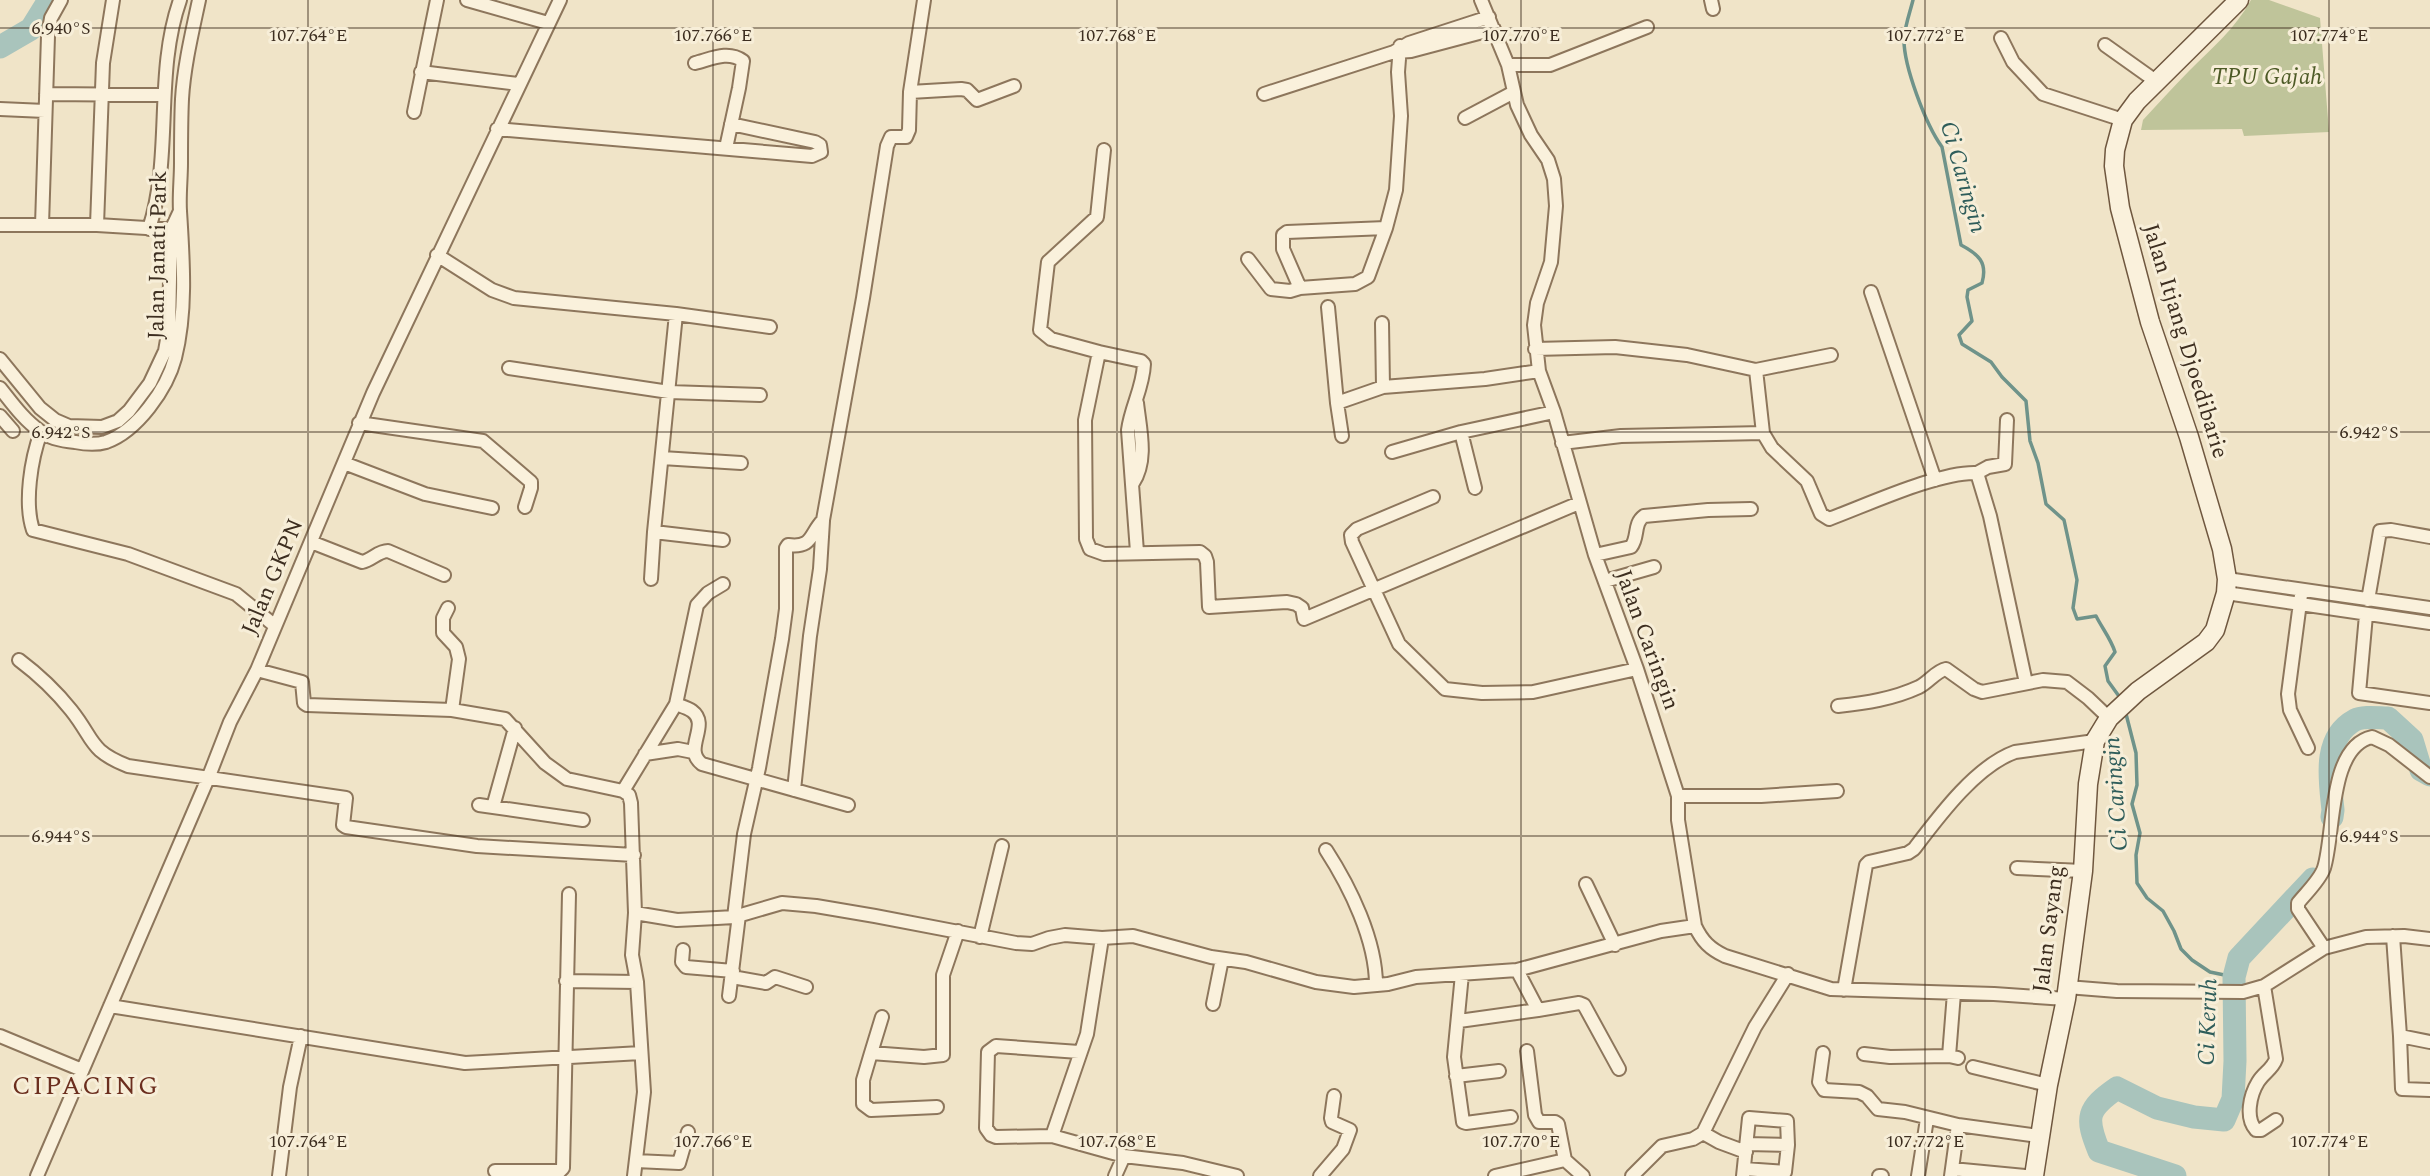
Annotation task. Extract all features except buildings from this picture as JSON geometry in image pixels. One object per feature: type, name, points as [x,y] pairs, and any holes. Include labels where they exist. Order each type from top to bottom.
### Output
[{"type":"main road","name":"Jalan Itjang Djoedibarie","points":[[2118,710],[2206,642],[2215,630],[2227,586],[2221,549],[2189,437],[2150,322],[2126,237],[2114,166],[2123,120],[2137,101],[2239,0]]},
{"type":"main road","name":"Jalan Sayang","points":[[2034,1176],[2066,993],[2095,741],[2118,710]]},
{"type":"street","points":[[42,225],[48,36],[51,18],[61,0]]},
{"type":"street","points":[[97,225],[101,94],[106,37],[113,0]]},
{"type":"street","points":[[149,229],[160,188],[163,95],[171,27],[180,0]]},
{"type":"street","name":"Jalan Janati Park","points":[[0,388],[39,438],[68,442],[92,444],[107,441],[128,429],[152,406],[174,362],[180,336],[177,230],[180,211],[182,99],[199,0]]},
{"type":"street","points":[[414,112],[437,0]]},
{"type":"street","points":[[467,0],[548,23]]},
{"type":"street","name":"Jalan GKPN","points":[[37,1176],[230,722],[257,670],[359,424],[560,0]]},
{"type":"street","points":[[794,790],[810,636],[820,569],[823,520],[887,146],[891,137],[908,135],[910,92],[925,0]]},
{"type":"street","name":"Jalan Caringin","points":[[1481,0],[1508,65],[1517,105],[1531,135],[1548,160],[1554,179],[1556,206],[1551,262],[1537,303],[1534,325],[1539,371],[1554,412],[1595,555],[1637,669],[1678,796],[1678,820],[1695,926],[1701,940],[1713,951],[1724,956],[1822,986],[1844,990],[2204,993],[2243,992],[2264,986],[2324,948],[2366,937],[2430,939]]},
{"type":"street","points":[[1265,94],[1398,50],[1491,23]]},
{"type":"street","points":[[1508,65],[1550,65],[1647,27]]},
{"type":"street","points":[[2001,38],[2013,62],[2043,94],[2123,120]]},
{"type":"street","points":[[2105,45],[2157,82]]},
{"type":"street","points":[[1248,259],[1270,289],[1290,291],[1355,284],[1368,277],[1386,228],[1396,190],[1401,116],[1398,50]]},
{"type":"street","points":[[695,63],[726,55],[736,56],[743,61],[726,148]]},
{"type":"street","points":[[421,72],[518,84]]},
{"type":"street","points":[[910,92],[961,89],[967,90],[977,100],[1014,86]]},
{"type":"street","points":[[1465,118],[1514,92]]},
{"type":"street","points":[[46,94],[163,95]]},
{"type":"street","points":[[0,109],[46,111]]},
{"type":"street","points":[[497,129],[812,156],[821,152],[820,145],[815,142],[731,124]]},
{"type":"street","points":[[1104,150],[1097,217],[1048,262],[1040,330],[1051,339],[1142,360],[1144,367],[1137,403],[1130,415],[1128,430],[1137,552]]},
{"type":"street","points":[[0,225],[97,225],[177,230],[165,351],[150,383],[130,411],[118,421],[102,427],[87,428],[69,426],[55,420],[40,408],[0,359]]},
{"type":"street","points":[[1300,288],[1283,249],[1283,235],[1287,232],[1386,228]]},
{"type":"street","points":[[437,255],[492,290],[514,298],[676,314],[770,327]]},
{"type":"street","points":[[1871,292],[1935,480]]},
{"type":"street","points":[[1328,307],[1342,436]]},
{"type":"street","points":[[651,579],[676,314]]},
{"type":"street","points":[[1382,323],[1383,387]]},
{"type":"street","points":[[1535,349],[1615,347],[1687,355],[1756,370],[1831,355]]},
{"type":"street","points":[[1099,352],[1086,420],[1086,539],[1090,549],[1097,553],[1200,552],[1206,562],[1209,607],[1287,602],[1302,608],[1304,619],[1579,503]]},
{"type":"street","points":[[509,368],[669,392],[760,395]]},
{"type":"street","points":[[1756,370],[1763,433],[1772,448],[1807,481],[1821,514],[1829,519],[1935,480],[1965,472],[1978,473],[1988,467],[2005,464],[2007,420]]},
{"type":"street","points":[[1337,403],[1383,387],[1485,379],[1539,371]]},
{"type":"street","points":[[1392,452],[1461,432],[1554,412]]},
{"type":"street","points":[[0,416],[13,431]]},
{"type":"street","points":[[359,424],[483,441],[531,482],[525,507]]},
{"type":"street","points":[[1461,432],[1475,488]]},
{"type":"street","points":[[1562,443],[1621,436],[1763,433]]},
{"type":"street","points":[[39,438],[29,486],[33,530],[128,554],[236,594],[274,625]]},
{"type":"street","points":[[662,458],[741,463]]},
{"type":"street","points":[[344,463],[425,494],[492,508]]},
{"type":"street","points":[[1978,473],[1990,516],[2026,683]]},
{"type":"street","points":[[1433,497],[1357,528],[1351,535],[1399,644],[1445,689],[1482,693],[1533,692],[1637,669]]},
{"type":"street","points":[[1595,555],[1631,547],[1636,540],[1637,525],[1644,516],[1751,509]]},
{"type":"street","points":[[729,996],[733,974],[738,870],[786,609],[786,548],[789,545],[800,547],[807,543],[823,520]]},
{"type":"street","points":[[2368,600],[2380,531],[2391,530],[2430,537]]},
{"type":"street","points":[[654,532],[723,540]]},
{"type":"street","points":[[311,542],[362,562],[382,551],[388,551],[444,575]]},
{"type":"street","points":[[1605,581],[1654,567]]},
{"type":"street","points":[[623,791],[676,704],[697,605],[708,593],[723,584]]},
{"type":"street","points":[[2227,586],[2302,589],[2430,608]]},
{"type":"street","points":[[2227,586],[2300,603],[2430,624]]},
{"type":"street","points":[[2302,589],[2288,694],[2290,710],[2308,748]]},
{"type":"street","points":[[449,608],[443,618],[443,633],[456,648],[458,659],[452,709]]},
{"type":"street","points":[[2366,614],[2359,693],[2430,703]]},
{"type":"street","points":[[19,660],[48,682],[73,712],[95,748],[109,758],[128,765],[346,798],[343,825],[346,827],[477,846],[634,855]]},
{"type":"street","points":[[1838,706],[1882,701],[1917,688],[1946,669],[1965,684],[1982,692],[2043,680],[2067,682],[2088,698],[2118,710]]},
{"type":"street","points":[[257,670],[302,682],[307,705],[452,709],[505,719],[545,763],[567,779],[623,791],[629,795],[634,855],[635,913],[632,955],[637,982],[644,1092],[634,1176]]},
{"type":"street","points":[[676,704],[694,712],[698,718],[699,726],[693,752],[696,760],[702,764],[848,805]]},
{"type":"street","points":[[493,807],[515,728]]},
{"type":"street","points":[[2324,948],[2298,909],[2298,903],[2324,871],[2340,770],[2360,742],[2372,737],[2389,745],[2430,777]]},
{"type":"street","points":[[1844,990],[1866,865],[1869,862],[1908,853],[1914,849],[1951,804],[1979,776],[2006,755],[2095,741]]},
{"type":"street","points":[[645,754],[678,748],[693,752]]},
{"type":"street","points":[[1678,796],[1761,796],[1837,791]]},
{"type":"street","points":[[479,804],[583,820]]},
{"type":"street","points":[[980,937],[1002,846]]},
{"type":"street","points":[[1326,850],[1350,890],[1371,949],[1376,985]]},
{"type":"street","points":[[2017,868],[2082,872]]},
{"type":"street","points":[[1586,884],[1615,945]]},
{"type":"street","points":[[495,1171],[560,1171],[563,1168],[569,894]]},
{"type":"street","points":[[635,913],[677,920],[737,916],[782,903],[816,906],[980,937],[1032,944],[1065,935],[1102,938],[1133,936],[1223,959],[1246,962],[1316,982],[1354,987],[1416,977],[1517,970],[1661,931],[1695,926]]},
{"type":"street","points":[[870,1053],[924,1057],[943,1055],[943,975],[958,931]]},
{"type":"street","points":[[2393,936],[2402,1089],[2430,1090]]},
{"type":"street","points":[[1052,1136],[1087,1034],[1102,938]]},
{"type":"street","points":[[683,950],[682,962],[686,967],[733,974],[766,983],[777,977],[806,987]]},
{"type":"street","points":[[1213,1004],[1223,959]]},
{"type":"street","points":[[1517,970],[1538,1010]]},
{"type":"street","points":[[1462,974],[1454,1051],[1463,1122],[1511,1117]]},
{"type":"street","points":[[1632,1176],[1662,1146],[1693,1139],[1703,1133],[1755,1027],[1788,974]]},
{"type":"street","points":[[566,981],[637,982]]},
{"type":"street","points":[[2264,986],[2276,1059],[2270,1070],[2257,1083],[2249,1120],[2256,1130],[2261,1130],[2276,1120]]},
{"type":"street","points":[[1864,1054],[1890,1057],[1954,1057],[1954,993]]},
{"type":"street","points":[[1459,1021],[1579,1003],[1584,1005],[1619,1069]]},
{"type":"street","points":[[110,1006],[465,1063],[641,1054]]},
{"type":"street","points":[[882,1017],[863,1080],[862,1096],[865,1108],[870,1111],[937,1107]]},
{"type":"street","points":[[0,1035],[82,1070]]},
{"type":"street","points":[[279,1176],[290,1087],[301,1036]]},
{"type":"street","points":[[2400,1036],[2430,1042]]},
{"type":"street","points":[[1079,1052],[996,1046],[988,1052],[988,1132],[996,1137],[1052,1136],[1124,1156],[1183,1163],[1237,1176]]},
{"type":"street","points":[[1527,1051],[1535,1115],[1539,1122],[1558,1124],[1564,1160],[1583,1176]]},
{"type":"street","points":[[1823,1053],[1819,1082],[1824,1090],[1859,1092],[1867,1096],[1878,1109],[1905,1112],[1958,1125],[2039,1136]]},
{"type":"street","points":[[1973,1067],[2048,1085]]},
{"type":"street","points":[[1456,1076],[1499,1071]]},
{"type":"street","points":[[1320,1176],[1343,1149],[1350,1130],[1332,1122],[1334,1096]]},
{"type":"street","points":[[1750,1117],[1786,1120],[1788,1145],[1785,1174],[1743,1173],[1746,1148],[1750,1117]]},
{"type":"street","points":[[1917,1176],[1927,1119]]},
{"type":"street","points":[[1958,1125],[1952,1173],[2025,1176]]},
{"type":"street","points":[[636,1161],[679,1163],[688,1132]]},
{"type":"street","points":[[1703,1133],[1720,1142],[1746,1148],[1788,1145]]},
{"type":"street","points":[[1115,1176],[1124,1156]]},
{"type":"street","points":[[1495,1176],[1564,1160]]},
{"type":"green space","name":"TPU Gajah","points":[[2251,0],[2269,0],[2320,18],[2329,132],[2244,136],[2242,129],[2141,130],[2143,120],[2215,46]]},
{"type":"waterway","points":[[0,47],[31,29],[49,0]]},
{"type":"waterway","name":"Ci Caringin","points":[[1913,0],[1904,38],[1911,79],[1942,147],[1961,245],[1977,255],[1984,269],[1982,283],[1968,290],[1972,321],[1959,335],[1962,344],[1991,362],[2026,401],[2030,441],[2038,463],[2046,504],[2064,520],[2077,580],[2073,608],[2077,619],[2096,616],[2109,638],[2115,652],[2105,666],[2108,681],[2121,699]]},
{"type":"waterway","name":"Ci Caringin","points":[[2125,710],[2136,753],[2137,785],[2132,804],[2140,833],[2136,855],[2137,883],[2147,898],[2163,911],[2181,949],[2192,960],[2210,972],[2234,977]]},
{"type":"waterway","name":"Ci Keruh","points":[[2332,817],[2330,760],[2337,737],[2355,720],[2388,718],[2412,740],[2421,770],[2430,775]]},
{"type":"waterway","name":"Ci Keruh","points":[[2175,1176],[2099,1151],[2091,1122],[2094,1108],[2117,1088],[2157,1108],[2194,1117],[2224,1120],[2233,1099],[2234,977],[2239,958],[2313,879]]},
{"type":"district","name":"CIPACING","points":[[86,1086]]}]
